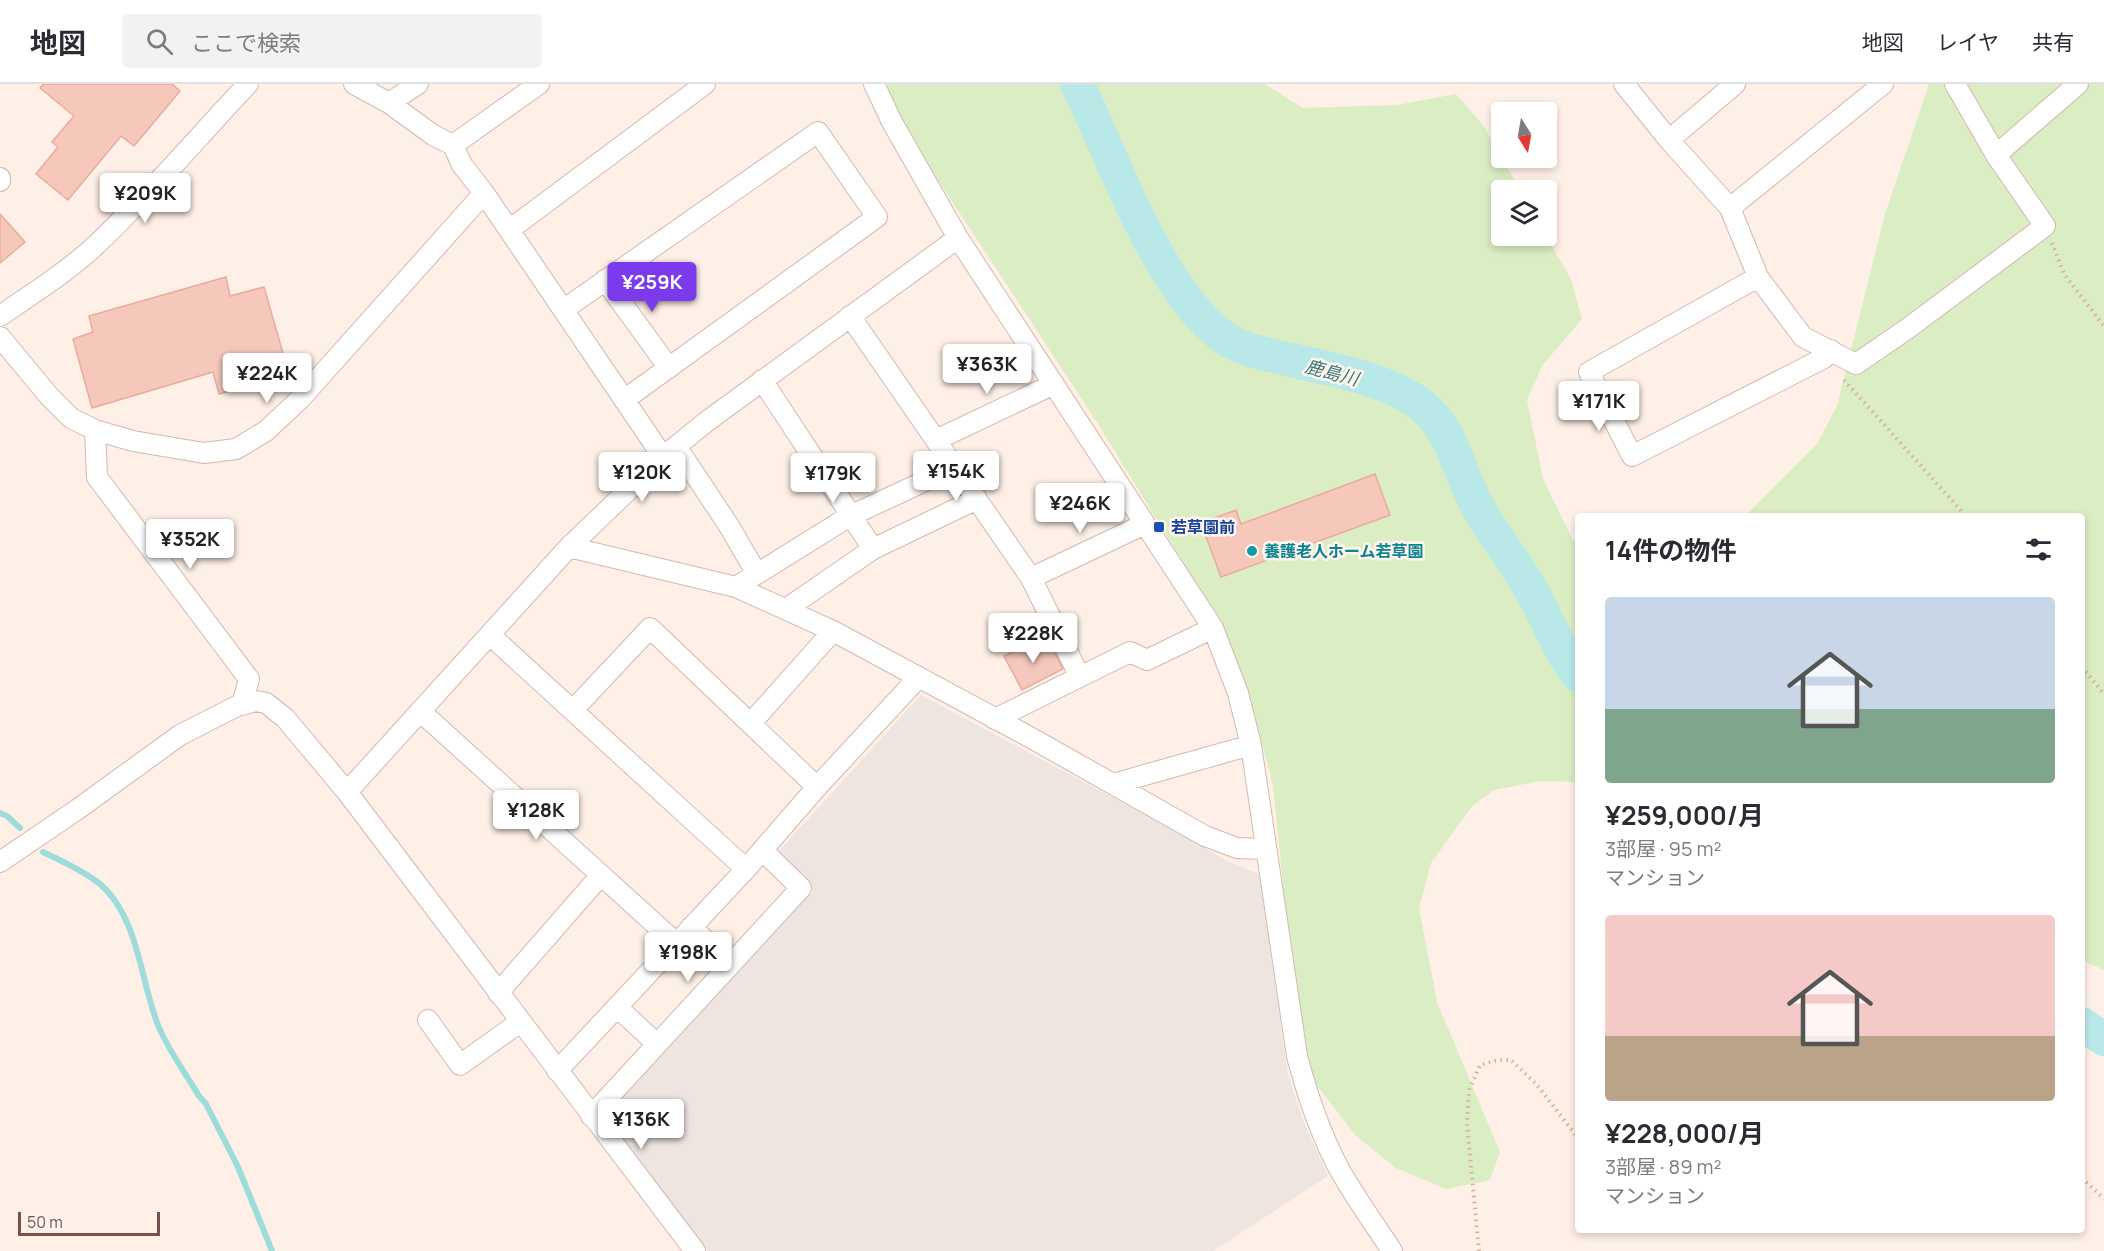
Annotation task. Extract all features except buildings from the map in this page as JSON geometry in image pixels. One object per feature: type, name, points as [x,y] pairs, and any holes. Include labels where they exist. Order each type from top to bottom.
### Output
[{"type":"street","points":[[0,316],[42,287],[94,246],[147,195],[248,84]]},
{"type":"street","points":[[354,84],[389,103],[433,135],[453,145],[462,165],[484,193],[624,400],[729,526],[757,574]]},
{"type":"street","points":[[389,103],[418,84]]},
{"type":"street","points":[[453,145],[539,84]]},
{"type":"street","points":[[874,84],[892,122],[958,238],[1213,628],[1238,693],[1251,745],[1298,1056],[1306,1091],[1338,1166],[1392,1251]]},
{"type":"street","points":[[1624,84],[1669,141],[1730,208],[1758,277],[1803,337],[1828,354],[1856,364],[1907,329],[2045,226],[1996,154],[1955,84]]},
{"type":"street","points":[[1669,141],[1735,84]]},
{"type":"street","points":[[1730,208],[1883,84]]},
{"type":"street","points":[[1996,154],[2078,84]]},
{"type":"street","points":[[509,230],[701,85]]},
{"type":"street","points":[[563,310],[818,132],[877,217],[624,400]]},
{"type":"street","points":[[0,337],[49,396],[71,418],[95,430],[133,441],[204,453],[236,449],[266,431],[301,398],[484,193]]},
{"type":"street","points":[[347,792],[569,547],[669,452],[762,380],[958,238]]},
{"type":"street","points":[[1758,277],[1589,372],[1632,456],[1828,354]]},
{"type":"street","points":[[605,280],[669,368]]},
{"type":"street","points":[[850,316],[1031,578],[1080,677]]},
{"type":"street","points":[[762,380],[873,549]]},
{"type":"street","points":[[936,440],[1054,384]]},
{"type":"street","points":[[95,430],[97,477],[249,679],[242,705]]},
{"type":"street","points":[[736,587],[850,516],[955,467]]},
{"type":"street","points":[[786,609],[873,549],[977,499]]},
{"type":"street","points":[[1031,578],[1145,524]]},
{"type":"street","points":[[569,547],[736,587],[833,631],[1205,836],[1237,848],[1266,849]]},
{"type":"street","points":[[573,710],[650,627],[817,787]]},
{"type":"street","points":[[995,719],[1130,652],[1147,660],[1213,628]]},
{"type":"street","points":[[751,723],[833,631]]},
{"type":"street","points":[[490,634],[746,869]]},
{"type":"street","points":[[557,1071],[746,869],[817,787],[918,678]]},
{"type":"street","points":[[0,862],[180,735],[242,705],[256,701],[266,703],[285,718],[347,792],[695,1251]]},
{"type":"street","points":[[420,711],[676,943]]},
{"type":"street","points":[[1113,784],[1251,745]]},
{"type":"street","points":[[591,1116],[801,888],[762,850]]},
{"type":"street","points":[[498,993],[601,875]]},
{"type":"street","points":[[691,927],[731,964]]},
{"type":"street","points":[[617,1007],[657,1044]]},
{"type":"street","points":[[428,1020],[460,1065],[520,1022]]},
{"type":"path","points":[[2045,226],[2064,274],[2104,326]]},
{"type":"path","points":[[1828,354],[1963,513]]},
{"type":"path","points":[[2085,671],[2104,694]]},
{"type":"path","points":[[1479,1251],[1467,1124],[1469,1090],[1480,1065],[1511,1059],[1537,1085],[1575,1134]]},
{"type":"path","points":[[2085,1181],[2104,1199]]},
{"type":"shaded area","points":[[921,695],[1185,836],[1225,860],[1259,874],[1288,1075],[1303,1120],[1328,1176],[1213,1251],[707,1251],[604,1114],[813,891],[778,852]]},
{"type":"green space","points":[[875,84],[1265,84],[1303,108],[1397,105],[1456,94],[1483,125],[1491,139],[1491,168],[1507,168],[1514,180],[1491,180],[1491,246],[1552,246],[1571,279],[1582,319],[1542,366],[1527,400],[1543,479],[1575,541],[1575,782],[1540,781],[1494,790],[1472,806],[1431,863],[1419,908],[1437,1002],[1500,1152],[1490,1180],[1446,1189],[1396,1168],[1356,1136],[1315,1083],[1299,1044],[1273,785],[1255,717],[1199,588],[1093,416]]},
{"type":"green space","points":[[1929,84],[2104,84],[2104,970],[2085,961],[2085,513],[1748,513],[1817,444],[1837,406],[1885,214]]},
{"type":"waterway","name":"鹿島川","points":[[1077,84],[1146,234],[1168,273],[1193,307],[1219,334],[1247,349],[1365,378],[1409,397],[1435,418],[1449,440],[1480,511],[1523,577],[1575,670]]},
{"type":"waterway","points":[[0,813],[20,828]]},
{"type":"waterway","points":[[43,852],[99,883],[123,913],[137,950],[158,1025],[172,1053],[206,1104],[238,1167],[272,1251]]},
{"type":"waterway","name":"鹿島川","points":[[2085,1026],[2104,1039]]},
{"type":"place","name":"若草園前","points":[[1159,527]]},
{"type":"place","name":"養護老人ホーム若草園","points":[[1252,551]]}]
